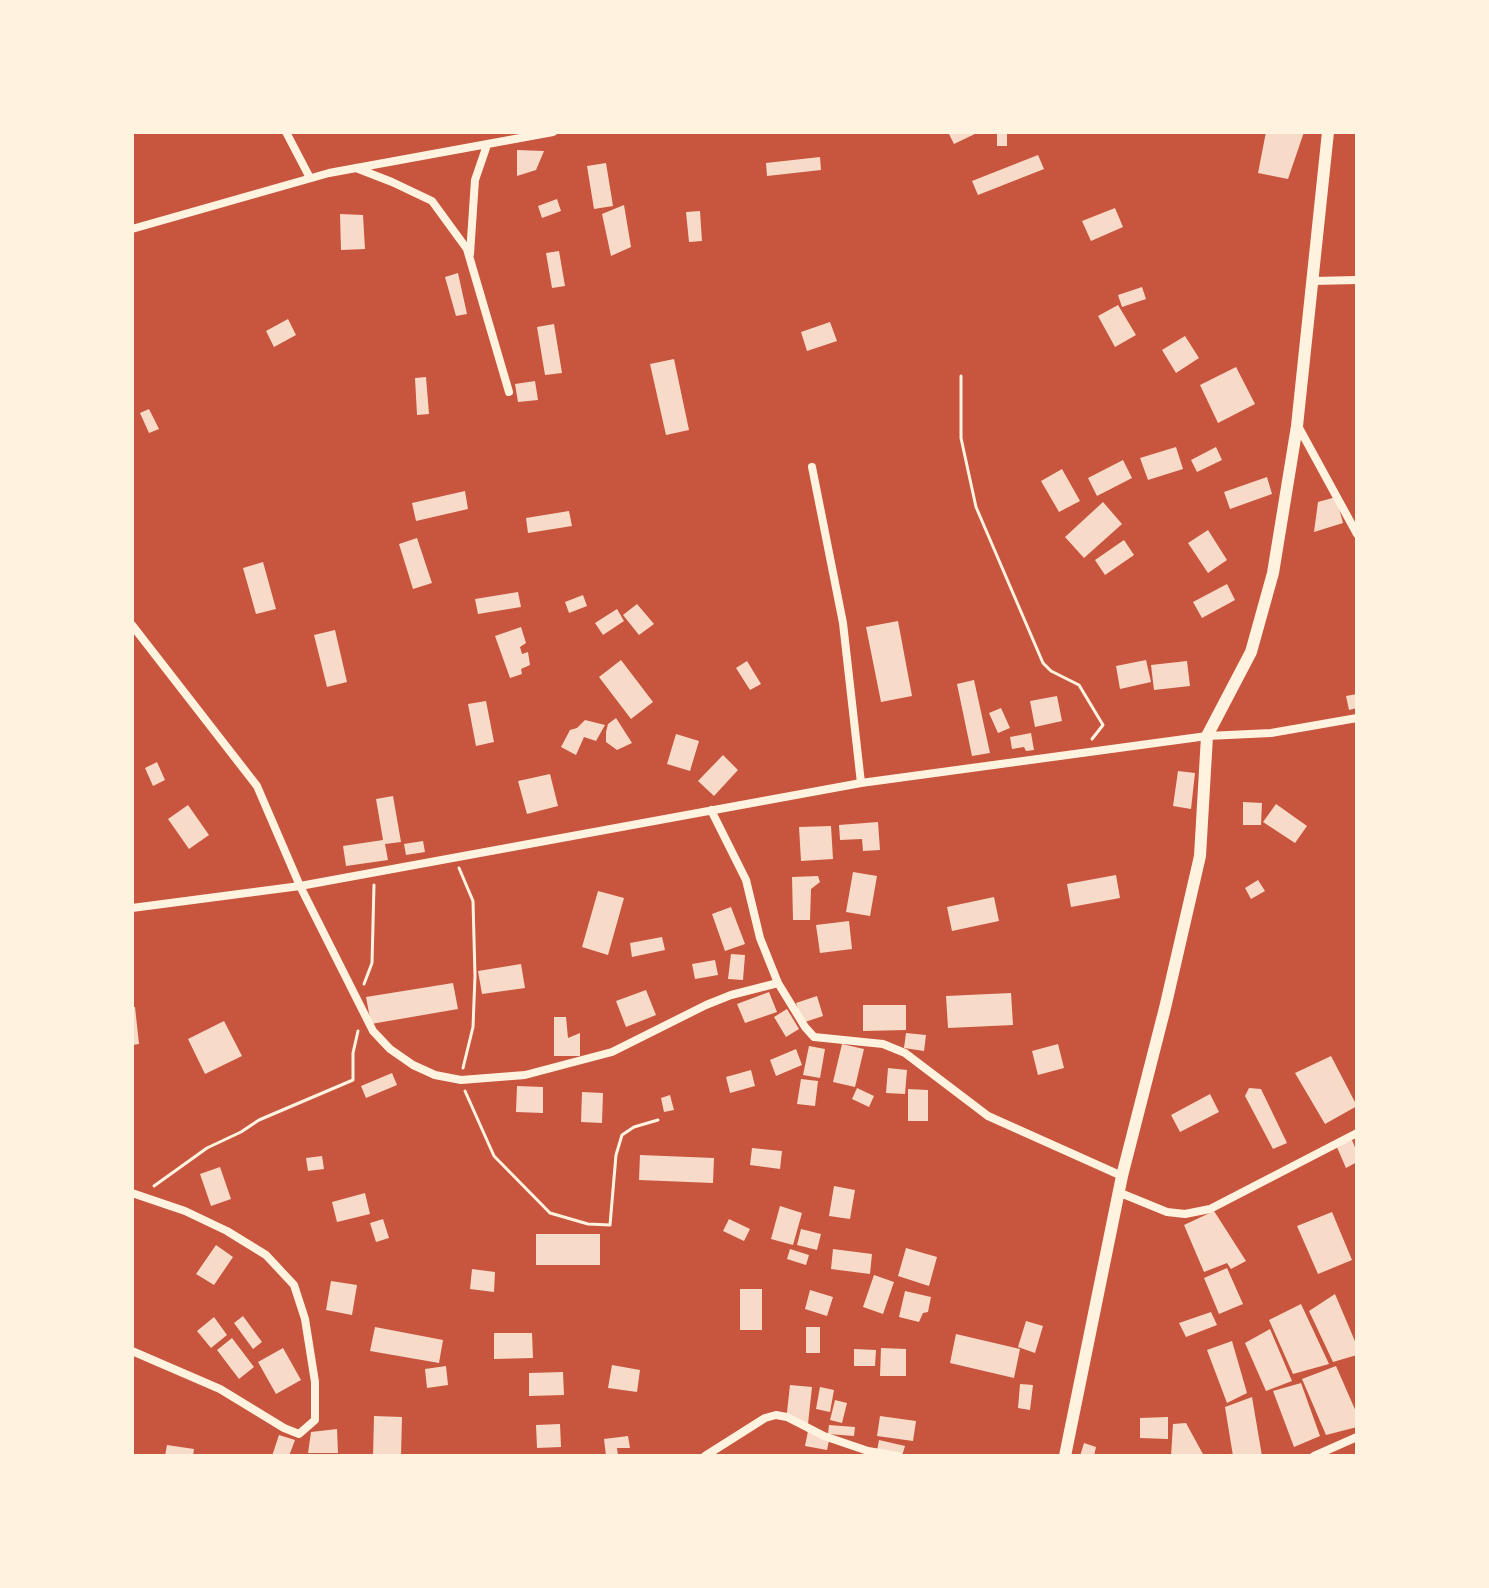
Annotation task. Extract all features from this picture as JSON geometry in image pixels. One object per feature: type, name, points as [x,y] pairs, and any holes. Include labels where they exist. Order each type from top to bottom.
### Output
[{"type":"main road","points":[[1065,1456],[1118,1192],[1200,856],[1207,736],[1251,652],[1273,573],[1297,426],[1328,132]]},
{"type":"street","points":[[286,132],[310,178]]},
{"type":"street","points":[[132,229],[310,178],[487,145],[518,135],[553,132]]},
{"type":"street","points":[[470,259],[475,180],[487,145]]},
{"type":"street","points":[[356,168],[432,201],[467,249],[509,392]]},
{"type":"street","points":[[1313,281],[1357,280]]},
{"type":"street","points":[[1297,426],[1357,534]]},
{"type":"street","points":[[812,467],[843,623],[861,783]]},
{"type":"street","points":[[132,625],[257,786],[300,886],[373,1031],[390,1049],[413,1065],[435,1075],[461,1080],[525,1075],[597,1057],[627,1046],[706,1005],[778,983]]},
{"type":"street","points":[[132,908],[300,886],[861,783],[1207,736],[1271,733],[1357,718]]},
{"type":"street","points":[[711,810],[746,880],[760,938],[778,983],[814,1037],[883,1044],[905,1053],[988,1116],[1122,1176]]},
{"type":"street","points":[[1118,1192],[1167,1212],[1185,1214],[1210,1209],[1357,1133]]},
{"type":"street","points":[[132,1351],[220,1389],[299,1434],[315,1420],[315,1382],[305,1319],[294,1285],[266,1255],[227,1231],[185,1211],[134,1194]]},
{"type":"street","points":[[705,1456],[765,1418],[776,1415],[868,1451],[898,1456]]},
{"type":"street","points":[[1314,1456],[1332,1453],[1357,1437]]},
{"type":"path","points":[[961,376],[961,438],[976,507],[989,539],[1043,663],[1051,671],[1079,685],[1103,725],[1080,755]]},
{"type":"path","points":[[134,1194],[162,1182],[207,1148],[259,1120],[353,1080],[359,1002],[372,963],[373,882],[351,876]]},
{"type":"building","points":[[948,132],[979,132],[954,144]]},
{"type":"building","points":[[997,132],[1007,132],[1007,146],[997,146]]},
{"type":"building","points":[[1266,132],[1304,132],[1288,179],[1258,173]]},
{"type":"building","points":[[517,150],[544,151],[536,170],[517,176]]},
{"type":"building","points":[[1038,155],[1044,169],[978,195],[972,181]]},
{"type":"building","points":[[820,157],[821,170],[767,176],[766,163]]},
{"type":"building","points":[[606,163],[613,206],[594,209],[587,166]]},
{"type":"building","points":[[557,199],[561,211],[542,218],[538,206]]},
{"type":"building","points":[[624,205],[631,247],[611,256],[602,214]]},
{"type":"building","points":[[1115,208],[1123,227],[1091,241],[1082,221]]},
{"type":"building","points":[[700,211],[702,241],[689,242],[686,212]]},
{"type":"building","points":[[340,214],[363,215],[365,249],[341,250]]},
{"type":"building","points":[[559,251],[565,286],[552,288],[546,253]]},
{"type":"building","points":[[458,273],[467,314],[456,316],[445,277]]},
{"type":"building","points":[[1142,287],[1146,299],[1122,307],[1118,295]]},
{"type":"building","points":[[1118,305],[1136,335],[1115,347],[1098,316]]},
{"type":"building","points":[[288,319],[296,335],[274,347],[266,331]]},
{"type":"building","points":[[830,322],[837,341],[807,351],[801,332]]},
{"type":"building","points":[[554,324],[562,373],[545,375],[537,327]]},
{"type":"building","points":[[1185,336],[1199,358],[1176,373],[1162,350]]},
{"type":"building","points":[[674,359],[689,430],[666,435],[650,364]]},
{"type":"building","points":[[1236,367],[1255,404],[1218,423],[1200,385]]},
{"type":"building","points":[[426,377],[429,414],[417,415],[415,378]]},
{"type":"building","points":[[535,381],[538,400],[518,402],[515,384]]},
{"type":"building","points":[[149,409],[159,429],[149,433],[140,413]]},
{"type":"building","points":[[1176,447],[1183,469],[1148,480],[1140,458]]},
{"type":"building","points":[[1216,447],[1222,460],[1197,472],[1191,460]]},
{"type":"building","points":[[1123,460],[1132,478],[1097,496],[1088,478]]},
{"type":"building","points":[[1062,469],[1080,501],[1059,512],[1041,481]]},
{"type":"building","points":[[1267,477],[1272,494],[1230,509],[1224,492]]},
{"type":"building","points":[[465,491],[468,509],[416,521],[412,503]]},
{"type":"building","points":[[1336,497],[1343,523],[1314,532],[1318,502]]},
{"type":"building","points":[[1103,502],[1122,524],[1084,558],[1065,537]]},
{"type":"building","points":[[569,511],[572,526],[528,533],[526,518]]},
{"type":"building","points":[[1208,530],[1227,560],[1208,573],[1188,543]]},
{"type":"building","points":[[417,538],[432,583],[413,589],[399,544]]},
{"type":"building","points":[[1124,540],[1134,555],[1105,575],[1095,560]]},
{"type":"building","points":[[263,562],[276,609],[256,614],[243,568]]},
{"type":"building","points":[[1227,584],[1235,600],[1202,618],[1193,602]]},
{"type":"building","points":[[518,592],[521,607],[478,614],[475,599]]},
{"type":"building","points":[[583,595],[587,606],[569,613],[565,602]]},
{"type":"building","points":[[637,604],[654,624],[639,635],[623,615]]},
{"type":"building","points":[[617,609],[624,621],[603,635],[595,623]]},
{"type":"building","points":[[898,621],[912,696],[881,702],[866,627]]},
{"type":"building","points":[[521,627],[526,643],[520,647],[522,654],[528,652],[530,665],[521,669],[522,674],[510,678],[495,636]]},
{"type":"building","points":[[335,630],[347,682],[327,687],[314,635]]},
{"type":"building","points":[[621,660],[653,702],[631,719],[599,677]]},
{"type":"building","points":[[1146,660],[1151,682],[1120,689],[1116,666]]},
{"type":"building","points":[[747,661],[761,684],[750,690],[736,668]]},
{"type":"building","points":[[1187,661],[1190,686],[1154,690],[1151,665]]},
{"type":"building","points":[[974,680],[990,753],[972,756],[957,684]]},
{"type":"building","points":[[1357,694],[1357,708],[1349,710],[1346,696]]},
{"type":"building","points":[[1057,696],[1062,721],[1035,727],[1030,701]]},
{"type":"building","points":[[486,701],[494,742],[476,746],[468,704]]},
{"type":"building","points":[[1001,708],[1010,728],[998,733],[989,713]]},
{"type":"building","points":[[616,718],[632,743],[617,750],[606,742],[608,724]]},
{"type":"building","points":[[585,720],[605,725],[596,741],[584,737],[576,755],[561,747],[570,730]]},
{"type":"building","points":[[1031,733],[1034,750],[1026,751],[1024,747],[1012,749],[1010,737]]},
{"type":"building","points":[[676,734],[699,741],[690,771],[667,764]]},
{"type":"building","points":[[723,755],[738,770],[714,796],[698,781]]},
{"type":"building","points":[[157,762],[165,780],[153,786],[145,768]]},
{"type":"building","points":[[1178,771],[1195,773],[1191,809],[1173,806]]},
{"type":"building","points":[[550,774],[558,806],[527,814],[518,781]]},
{"type":"building","points":[[393,796],[401,842],[385,844],[388,860],[346,866],[343,846],[383,840],[376,799]]},
{"type":"building","points":[[1243,802],[1262,803],[1261,825],[1243,825]]},
{"type":"building","points":[[1276,804],[1307,826],[1295,843],[1263,822]]},
{"type":"building","points":[[188,805],[209,835],[189,849],[168,819]]},
{"type":"building","points":[[878,822],[880,850],[863,851],[862,839],[840,840],[839,825]]},
{"type":"building","points":[[831,826],[833,859],[801,861],[799,827]]},
{"type":"building","points":[[423,841],[425,852],[406,855],[404,844]]},
{"type":"building","points":[[853,872],[877,876],[870,916],[846,912]]},
{"type":"building","points":[[1116,875],[1120,898],[1071,907],[1067,884]]},
{"type":"building","points":[[818,876],[820,882],[811,889],[810,920],[793,920],[792,877]]},
{"type":"building","points":[[1258,880],[1265,891],[1251,899],[1245,888]]},
{"type":"building","points":[[598,891],[624,898],[608,955],[582,947]]},
{"type":"building","points":[[994,897],[999,921],[952,931],[947,907]]},
{"type":"building","points":[[731,907],[745,944],[725,951],[712,914]]},
{"type":"building","points":[[849,921],[852,949],[820,953],[816,925]]},
{"type":"building","points":[[662,937],[665,950],[632,957],[630,943]]},
{"type":"building","points":[[731,954],[745,955],[743,980],[728,979]]},
{"type":"building","points":[[715,960],[718,975],[695,979],[692,964]]},
{"type":"building","points":[[521,964],[525,988],[482,994],[478,971]]},
{"type":"building","points":[[453,983],[458,1009],[371,1024],[366,997]]},
{"type":"building","points":[[646,990],[656,1015],[626,1027],[616,1001]]},
{"type":"building","points":[[769,992],[777,1012],[745,1023],[737,1004]]},
{"type":"building","points":[[1011,993],[1013,1025],[948,1028],[946,996]]},
{"type":"building","points":[[817,996],[823,1016],[802,1023],[796,1003]]},
{"type":"building","points":[[863,1005],[906,1005],[906,1030],[863,1031]]},
{"type":"building","points":[[132,1007],[135,1007],[139,1044],[132,1045]]},
{"type":"building","points":[[787,1009],[799,1029],[786,1037],[774,1017]]},
{"type":"building","points":[[554,1017],[566,1017],[568,1038],[580,1033],[580,1056],[554,1056]]},
{"type":"building","points":[[224,1021],[242,1056],[205,1074],[188,1039]]},
{"type":"building","points":[[906,1033],[926,1035],[924,1051],[904,1048]]},
{"type":"building","points":[[842,1044],[864,1049],[855,1087],[833,1082]]},
{"type":"building","points":[[1058,1044],[1064,1068],[1038,1075],[1032,1051]]},
{"type":"building","points":[[809,1046],[825,1049],[820,1078],[803,1075]]},
{"type":"building","points":[[796,1049],[802,1065],[776,1076],[770,1060]]},
{"type":"building","points":[[1331,1056],[1357,1106],[1325,1124],[1295,1073]]},
{"type":"building","points":[[888,1068],[907,1070],[905,1094],[886,1093]]},
{"type":"building","points":[[751,1070],[755,1086],[730,1093],[726,1077]]},
{"type":"building","points":[[392,1073],[397,1085],[366,1098],[361,1086]]},
{"type":"building","points":[[801,1079],[818,1081],[815,1106],[797,1104]]},
{"type":"building","points":[[517,1086],[543,1087],[543,1113],[516,1112]]},
{"type":"building","points":[[857,1088],[874,1096],[869,1107],[852,1099]]},
{"type":"building","points":[[1249,1088],[1261,1089],[1287,1143],[1273,1149],[1245,1096]]},
{"type":"building","points":[[908,1089],[928,1090],[928,1121],[908,1121]]},
{"type":"building","points":[[582,1092],[603,1093],[602,1123],[581,1122]]},
{"type":"building","points":[[1210,1094],[1219,1112],[1180,1132],[1171,1115]]},
{"type":"building","points":[[670,1095],[674,1110],[664,1112],[661,1098]]},
{"type":"building","points":[[1352,1140],[1357,1162],[1346,1168],[1336,1145]]},
{"type":"building","points":[[752,1148],[782,1151],[780,1169],[750,1165]]},
{"type":"building","points":[[640,1155],[714,1158],[713,1183],[639,1180]]},
{"type":"building","points":[[322,1156],[324,1169],[308,1171],[306,1158]]},
{"type":"building","points":[[220,1167],[231,1199],[211,1206],[200,1174]]},
{"type":"building","points":[[834,1186],[855,1190],[850,1219],[829,1216]]},
{"type":"building","points":[[365,1193],[370,1214],[337,1222],[332,1202]]},
{"type":"building","points":[[780,1206],[802,1213],[793,1245],[771,1239]]},
{"type":"building","points":[[1214,1211],[1246,1261],[1231,1269],[1227,1263],[1204,1272],[1184,1225]]},
{"type":"building","points":[[1332,1212],[1352,1260],[1318,1274],[1297,1226]]},
{"type":"building","points":[[383,1219],[389,1238],[376,1242],[370,1223]]},
{"type":"building","points":[[729,1219],[750,1229],[744,1241],[723,1231]]},
{"type":"building","points":[[801,1229],[821,1234],[817,1250],[797,1245]]},
{"type":"building","points":[[536,1234],[600,1234],[600,1265],[536,1265]]},
{"type":"building","points":[[216,1245],[233,1257],[214,1285],[196,1274]]},
{"type":"building","points":[[906,1248],[937,1257],[929,1286],[898,1276]]},
{"type":"building","points":[[790,1249],[809,1255],[806,1265],[787,1259]]},
{"type":"building","points":[[833,1249],[872,1254],[870,1274],[831,1269]]},
{"type":"building","points":[[1227,1268],[1243,1304],[1219,1314],[1204,1278]]},
{"type":"building","points":[[472,1269],[495,1272],[494,1292],[470,1289]]},
{"type":"building","points":[[874,1275],[894,1282],[883,1314],[863,1307]]},
{"type":"building","points":[[331,1281],[357,1285],[352,1315],[326,1310]]},
{"type":"building","points":[[740,1289],[762,1289],[762,1330],[740,1330]]},
{"type":"building","points":[[810,1290],[833,1297],[827,1316],[805,1309]]},
{"type":"building","points":[[905,1291],[931,1297],[928,1312],[923,1313],[919,1322],[899,1317]]},
{"type":"building","points":[[1335,1294],[1357,1346],[1357,1355],[1333,1362],[1309,1311]]},
{"type":"building","points":[[1301,1304],[1329,1364],[1293,1374],[1269,1320]]},
{"type":"building","points":[[1211,1312],[1217,1325],[1186,1337],[1179,1323]]},
{"type":"building","points":[[243,1316],[262,1342],[253,1349],[234,1323]]},
{"type":"building","points":[[214,1317],[227,1335],[211,1348],[197,1331]]},
{"type":"building","points":[[1026,1321],[1043,1326],[1035,1353],[1018,1347]]},
{"type":"building","points":[[375,1327],[443,1340],[439,1363],[370,1351]]},
{"type":"building","points":[[806,1327],[820,1327],[820,1353],[806,1353]]},
{"type":"building","points":[[1270,1329],[1292,1381],[1266,1391],[1245,1343]]},
{"type":"building","points":[[494,1333],[532,1333],[533,1358],[494,1359]]},
{"type":"building","points":[[956,1334],[1020,1349],[1014,1378],[950,1363]]},
{"type":"building","points":[[232,1338],[254,1367],[239,1379],[217,1350]]},
{"type":"building","points":[[1232,1341],[1247,1393],[1227,1403],[1207,1350]]},
{"type":"building","points":[[283,1348],[301,1380],[276,1394],[258,1362]]},
{"type":"building","points":[[881,1348],[906,1349],[906,1376],[880,1376]]},
{"type":"building","points":[[854,1349],[876,1350],[875,1366],[854,1366]]},
{"type":"building","points":[[612,1365],[640,1370],[637,1392],[608,1388]]},
{"type":"building","points":[[446,1366],[448,1385],[427,1388],[425,1369]]},
{"type":"building","points":[[1336,1366],[1357,1414],[1357,1427],[1326,1435],[1302,1379]]},
{"type":"building","points":[[563,1372],[564,1395],[529,1396],[529,1373]]},
{"type":"building","points":[[1301,1383],[1320,1436],[1294,1447],[1273,1391]]},
{"type":"building","points":[[1020,1384],[1033,1385],[1030,1410],[1018,1408]]},
{"type":"building","points":[[790,1385],[812,1387],[808,1424],[786,1421]]},
{"type":"building","points":[[820,1387],[834,1390],[830,1412],[816,1409]]},
{"type":"building","points":[[1252,1397],[1262,1456],[1233,1456],[1225,1407]]},
{"type":"building","points":[[835,1400],[847,1403],[842,1423],[830,1420]]},
{"type":"building","points":[[374,1416],[402,1417],[401,1456],[373,1456]]},
{"type":"building","points":[[880,1416],[916,1421],[913,1441],[877,1436]]},
{"type":"building","points":[[1168,1417],[1168,1439],[1140,1438],[1140,1418]]},
{"type":"building","points":[[1186,1423],[1204,1456],[1171,1456],[1173,1424]]},
{"type":"building","points":[[560,1424],[561,1447],[537,1448],[536,1425]]},
{"type":"building","points":[[829,1425],[855,1427],[854,1436],[828,1434]]},
{"type":"building","points":[[337,1429],[338,1453],[308,1453],[311,1432]]},
{"type":"building","points":[[808,1431],[830,1436],[827,1450],[805,1446]]},
{"type":"building","points":[[279,1435],[295,1440],[289,1456],[272,1456]]},
{"type":"building","points":[[628,1436],[630,1448],[617,1448],[618,1456],[606,1456],[604,1439]]},
{"type":"building","points":[[879,1440],[905,1446],[902,1456],[876,1456]]},
{"type":"building","points":[[1084,1443],[1096,1447],[1094,1456],[1080,1456]]},
{"type":"building","points":[[167,1445],[194,1449],[193,1456],[165,1456]]}]
